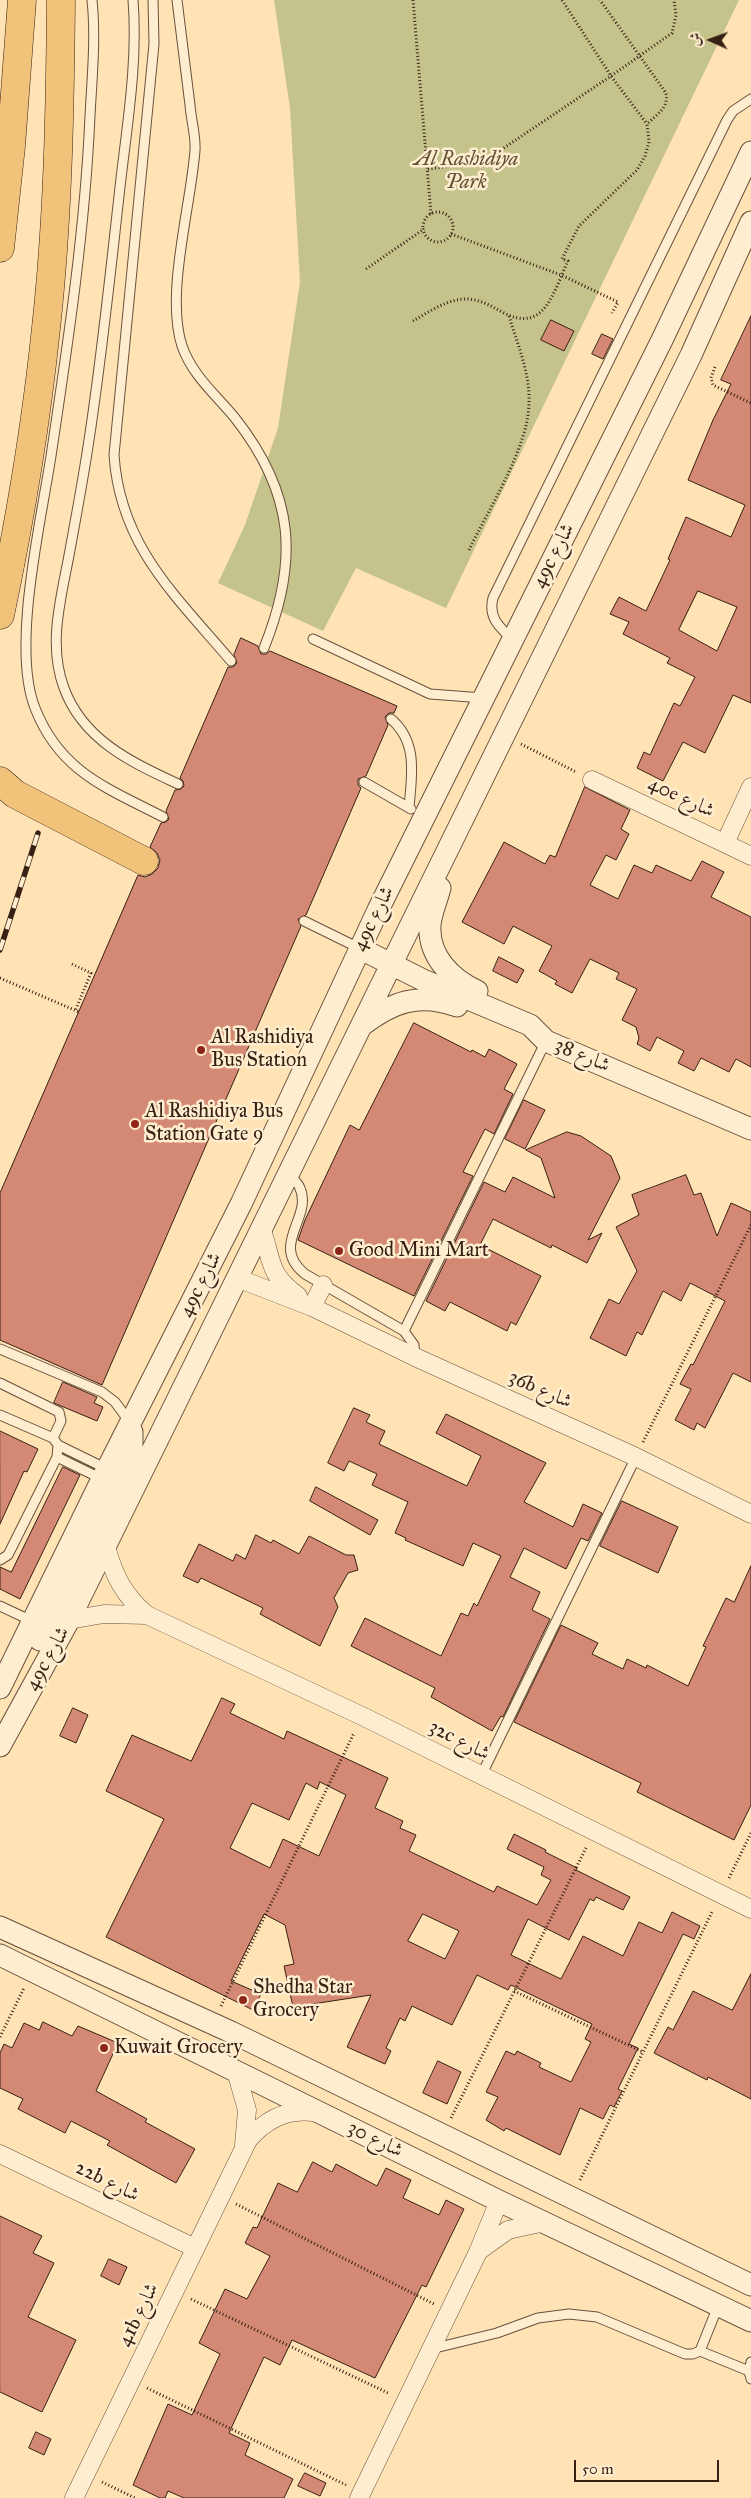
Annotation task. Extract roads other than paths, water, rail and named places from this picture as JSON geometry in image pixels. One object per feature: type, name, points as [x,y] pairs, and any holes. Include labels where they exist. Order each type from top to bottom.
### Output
[{"type":"highway","points":[[0,248],[11,146],[22,0]]},
{"type":"highway","points":[[0,615],[19,528],[46,327],[58,157],[61,0]]},
{"type":"highway","points":[[0,781],[15,794],[144,861]]},
{"type":"street","name":"49c شارع","points":[[0,1688],[104,1474],[241,1204],[359,948],[416,812],[483,698],[662,340],[751,152]]},
{"type":"street","name":"49c شارع","points":[[3,1741],[69,1620],[106,1546],[691,354],[751,222]]},
{"type":"street","points":[[538,667],[565,589],[602,515],[602,510],[596,503],[580,503]]},
{"type":"street","name":"40e شارع","points":[[592,780],[751,856]]},
{"type":"street","points":[[725,843],[751,787]]},
{"type":"street","points":[[442,861],[441,885],[430,925],[430,936],[439,959],[446,970],[465,985],[531,1015],[540,1025],[546,1041]]},
{"type":"street","name":"شارع 38","points":[[359,948],[530,1025],[546,1041],[751,1129]]},
{"type":"street","points":[[361,1026],[375,1015],[398,1004],[429,999],[444,1001],[520,1034],[546,1041]]},
{"type":"street","points":[[237,1278],[228,1254],[241,1204]]},
{"type":"street","name":"36b شارع","points":[[261,1228],[276,1276],[282,1285],[312,1307]]},
{"type":"street","name":"36b شارع","points":[[237,1278],[312,1307],[415,1357],[636,1457],[751,1514]]},
{"type":"street","points":[[312,1307],[323,1285]]},
{"type":"street","points":[[3,1741],[9,1709],[16,1688],[130,1455],[133,1436],[130,1424]]},
{"type":"street","name":"32c شارع","points":[[106,1546],[111,1565],[122,1588],[128,1597],[147,1615],[362,1716],[751,1909]]},
{"type":"street","name":"32c شارع","points":[[69,1620],[104,1614],[147,1615]]},
{"type":"street","name":"شارع 30","points":[[1,1927],[231,2032],[751,2285]]},
{"type":"street","name":"شارع 30","points":[[0,1955],[499,2201],[751,2321]]},
{"type":"street","name":"41b شارع","points":[[236,2072],[247,2110],[242,2150]]},
{"type":"street","points":[[288,2097],[337,2112],[414,2150],[422,2152],[432,2148],[433,2138],[436,2133]]},
{"type":"street","name":"41b شارع","points":[[74,2498],[242,2150],[256,2131],[275,2117],[298,2111],[322,2113]]},
{"type":"street","name":"22b شارع","points":[[0,2154],[195,2248]]},
{"type":"street","points":[[360,2495],[478,2252],[503,2195],[514,2189],[556,2204],[566,2204],[571,2199]]},
{"type":"street","points":[[478,2252],[492,2239],[508,2230],[520,2225],[545,2222]]},
{"type":"lane","points":[[92,0],[92,78],[83,223],[71,320],[31,587],[26,637],[27,674],[34,706],[45,731],[72,766],[97,783],[163,818]]},
{"type":"lane","points":[[133,0],[134,57],[106,316],[89,442],[60,604],[56,650],[64,688],[71,705],[95,736],[126,758],[178,784]]},
{"type":"lane","points":[[153,0],[154,44],[114,456],[116,476],[126,517],[144,554],[157,574],[231,661]]},
{"type":"lane","points":[[177,0],[195,149],[178,284],[178,330],[182,346],[197,374],[242,427],[262,456],[281,506],[287,541],[286,577],[278,612],[264,648]]},
{"type":"lane","points":[[512,639],[498,626],[492,617],[493,598],[727,120],[733,111],[751,99]]},
{"type":"lane","points":[[313,639],[430,694],[483,698]]},
{"type":"lane","points":[[391,719],[404,732],[411,750],[416,812]]},
{"type":"lane","points":[[364,782],[416,812]]},
{"type":"lane","points":[[304,921],[359,948]]},
{"type":"lane","points":[[404,1331],[546,1041]]},
{"type":"lane","points":[[288,1173],[300,1186],[299,1215],[290,1240],[292,1256],[300,1270],[404,1331],[414,1345],[415,1357]]},
{"type":"lane","points":[[0,1349],[102,1392],[115,1402],[130,1424]]},
{"type":"lane","points":[[0,1383],[60,1412],[61,1421],[56,1442],[57,1457],[8,1555],[0,1560]]},
{"type":"lane","points":[[0,1415],[56,1442],[104,1474]]},
{"type":"lane","points":[[57,1457],[104,1474]]},
{"type":"lane","points":[[481,1776],[636,1457]]},
{"type":"lane","points":[[0,1606],[32,1621]]},
{"type":"lane","points":[[431,2349],[497,2333],[538,2318],[569,2314],[597,2317],[685,2354],[693,2354],[700,2351],[718,2306]]},
{"type":"lane","points":[[700,2351],[750,2375],[751,2362]]},
{"type":"railway","points":[[0,950],[38,833]]},
{"type":"place","name":"Al Rashidiya Bus Station","points":[[201,1050]]},
{"type":"place","name":"Al Rashidiya Bus Station Gate 9","points":[[135,1124]]},
{"type":"place","name":"Good Mini Mart","points":[[339,1251]]},
{"type":"place","name":"Shedha Star Grocery","points":[[243,2000]]},
{"type":"place","name":"Kuwait Grocery","points":[[104,2048]]},
{"type":"park label","name":"Al Rashidiya Park","points":[[466,172]]}]
